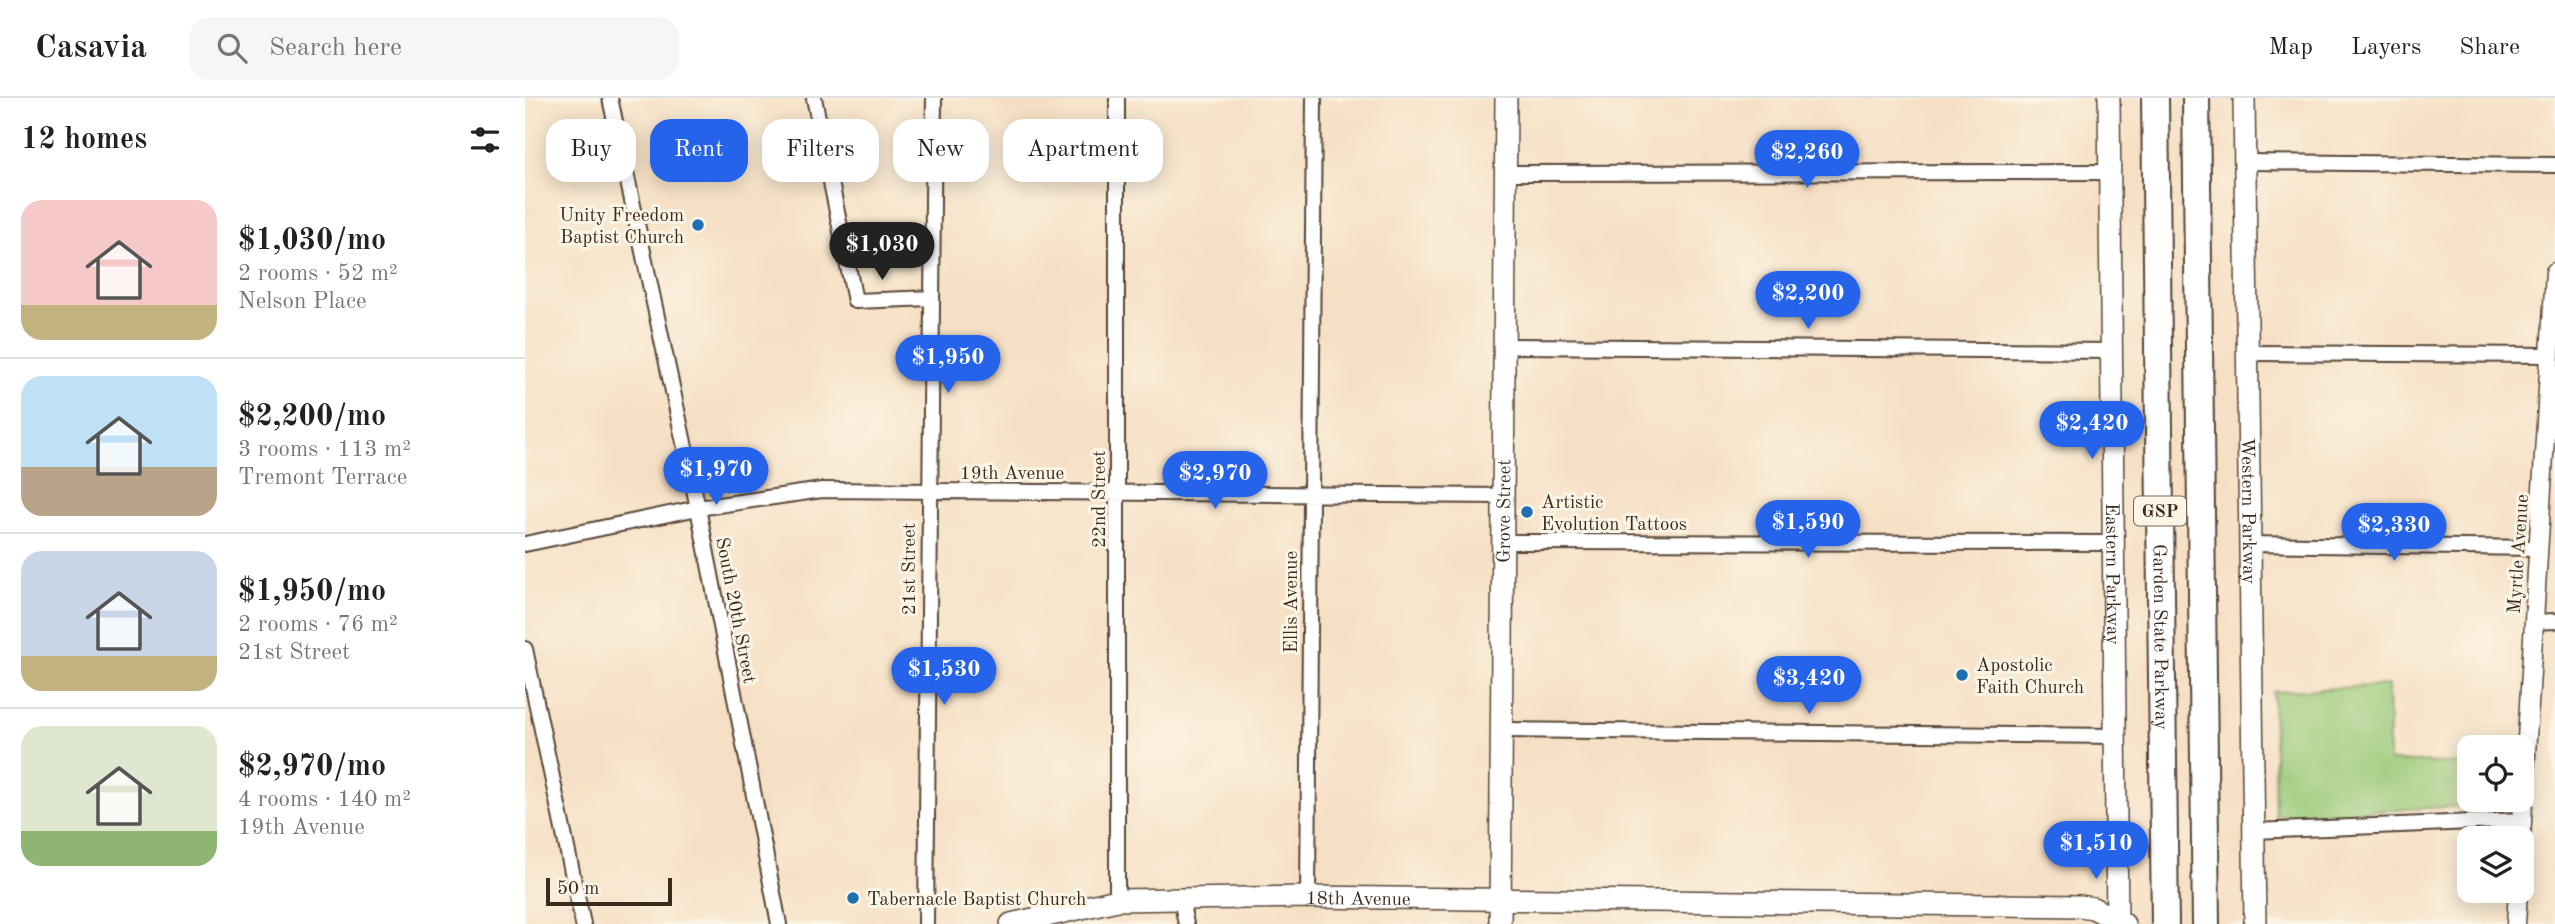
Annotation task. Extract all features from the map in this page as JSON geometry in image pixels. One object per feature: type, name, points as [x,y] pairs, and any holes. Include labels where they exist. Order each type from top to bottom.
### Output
[{"type":"highway","name":"Garden State Parkway","points":[[2155,98],[2165,924]]},
{"type":"highway","name":"Garden State Parkway","points":[[2196,98],[2206,924]]},
{"type":"main road","name":"Grove Street","points":[[1500,924],[1506,98]]},
{"type":"main road","name":"Eastern Parkway","points":[[2109,98],[2119,923]]},
{"type":"main road","name":"Western Parkway","points":[[2244,98],[2255,924]]},
{"type":"main road","name":"18th Avenue","points":[[1011,924],[1117,900],[1308,897],[2080,906],[2093,908],[2119,923]]},
{"type":"street","name":"South 20th Street","points":[[610,98],[698,508],[779,924]]},
{"type":"street","points":[[814,98],[855,301],[932,298]]},
{"type":"street","name":"21st Street","points":[[926,924],[928,491],[934,98]]},
{"type":"street","name":"22nd Street","points":[[1117,98],[1117,900]]},
{"type":"street","name":"Ellis Avenue","points":[[1308,897],[1314,98]]},
{"type":"street","points":[[2245,162],[2555,165]]},
{"type":"street","points":[[1505,173],[2110,172]]},
{"type":"street","name":"Myrtle Avenue","points":[[2521,826],[2555,272]]},
{"type":"street","points":[[1504,346],[2112,351]]},
{"type":"street","points":[[2248,353],[2550,355]]},
{"type":"street","name":"19th Avenue","points":[[525,544],[698,508],[822,490],[1503,496]]},
{"type":"street","points":[[1503,542],[2114,543]]},
{"type":"street","points":[[2250,544],[2538,548]]},
{"type":"street","points":[[2534,622],[2555,621]]},
{"type":"street","points":[[525,649],[583,924]]},
{"type":"street","points":[[1501,730],[2116,736]]},
{"type":"street","points":[[2254,831],[2457,829]]},
{"type":"street","points":[[1181,899],[1186,924]]},
{"type":"street","points":[[2516,924],[2517,903]]},
{"type":"green space","points":[[2388,685],[2389,761],[2457,764],[2457,806],[2275,816],[2273,692]]},
{"type":"place","name":"Unity Freedom Baptist Church","points":[[698,225]]},
{"type":"place","name":"Artistic Evolution Tattoos","points":[[1527,512]]},
{"type":"place","name":"Apostolic Faith Church","points":[[1962,675]]},
{"type":"place","name":"Tabernacle Baptist Church","points":[[853,898]]}]
